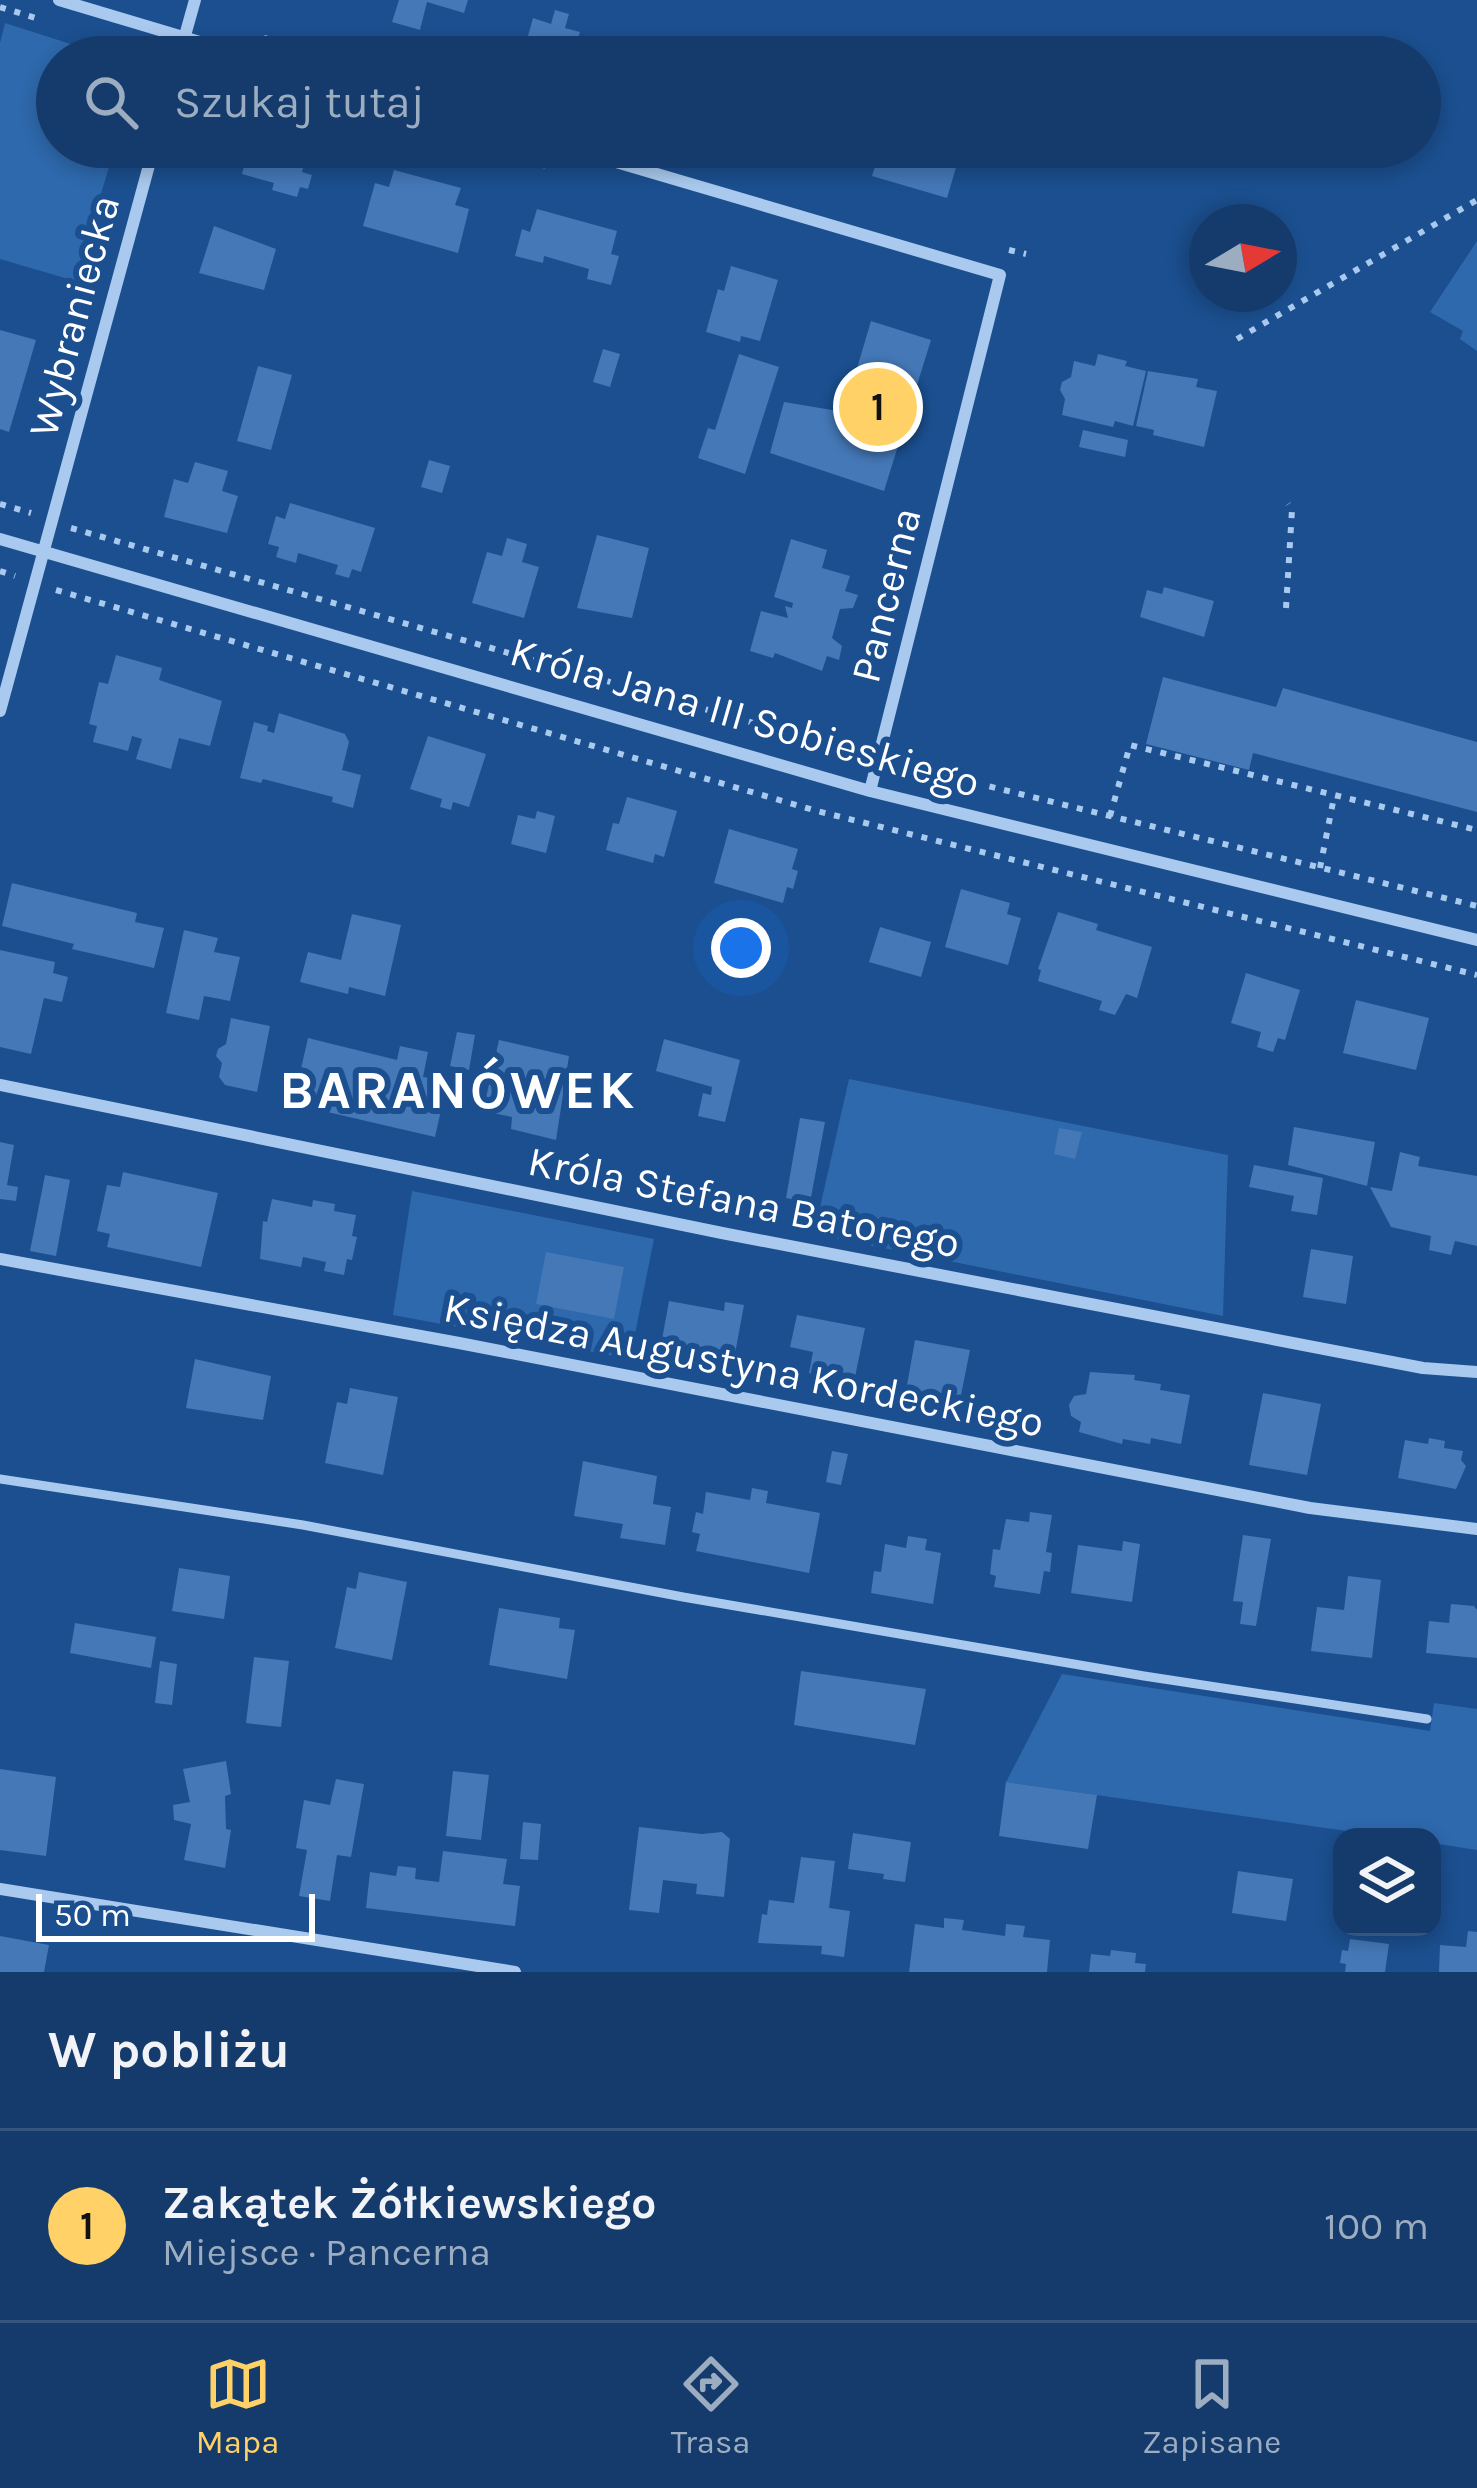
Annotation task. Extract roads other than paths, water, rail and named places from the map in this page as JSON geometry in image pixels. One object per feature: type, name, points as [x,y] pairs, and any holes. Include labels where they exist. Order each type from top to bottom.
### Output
[{"type":"street","points":[[59,0],[182,36]]},
{"type":"street","points":[[185,36],[195,0]]},
{"type":"street","name":"Wybraniecka","points":[[0,711],[148,168]]},
{"type":"street","name":"Pancerna","points":[[636,168],[1000,275],[870,791]]},
{"type":"street","name":"Króla Jana III Sobieskiego","points":[[0,538],[870,791],[1477,940]]},
{"type":"street","name":"Króla Stefana Batorego","points":[[0,1085],[722,1233],[1475,1375]]},
{"type":"street","name":"Księdza Augustyna Kordeckiego","points":[[0,1259],[1310,1508],[1477,1529]]},
{"type":"street","points":[[0,1889],[515,1972]]},
{"type":"lane","points":[[0,1478],[303,1525],[682,1597],[1124,1672],[1427,1718]]},
{"type":"place","name":"Zakątek Żółkiewskiego","points":[[878,407]]},
{"type":"district","name":"BARANÓWEK","points":[[458,1090]]}]
